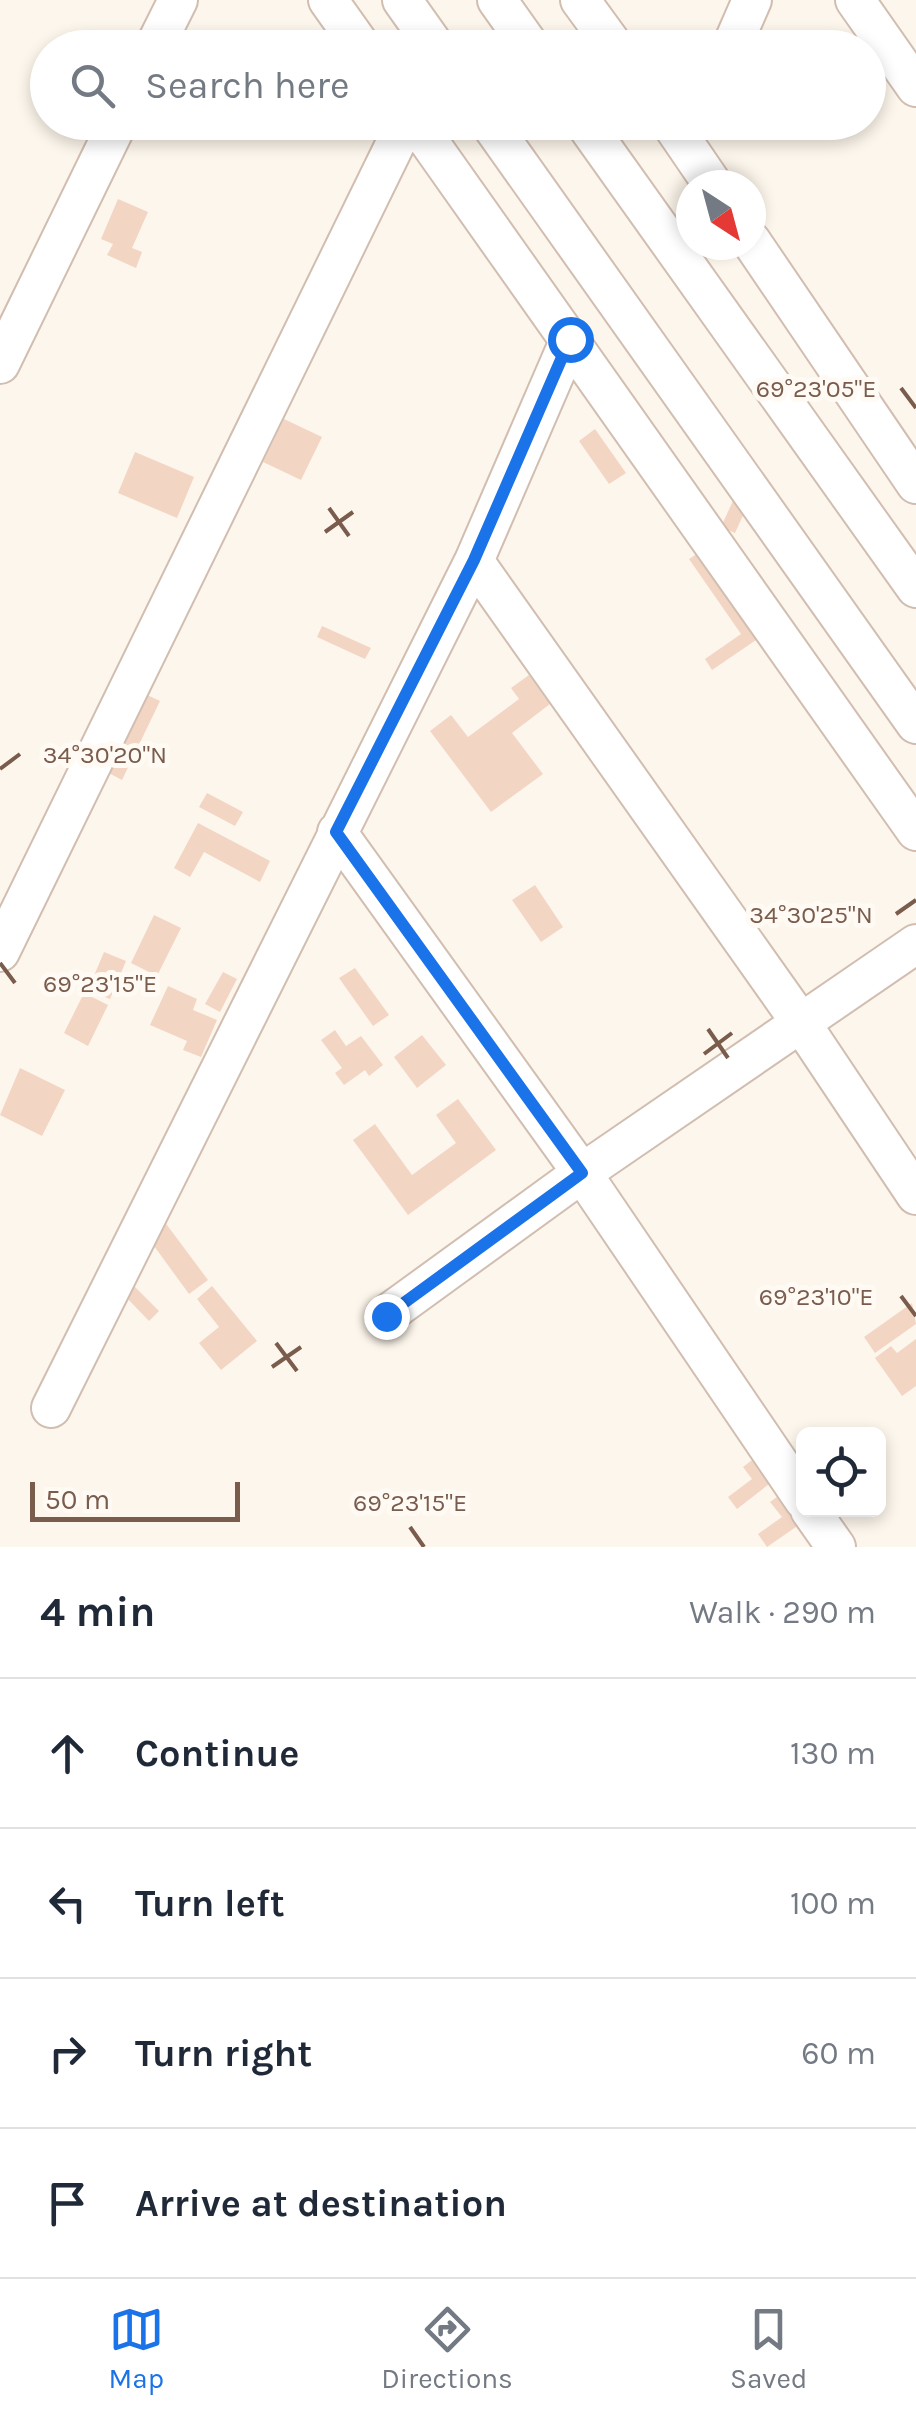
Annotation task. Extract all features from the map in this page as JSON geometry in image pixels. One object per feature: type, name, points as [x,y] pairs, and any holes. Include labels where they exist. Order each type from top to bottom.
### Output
[{"type":"street","points":[[163,30],[178,0]]},
{"type":"street","points":[[328,0],[349,30]]},
{"type":"street","points":[[402,0],[423,30]]},
{"type":"street","points":[[497,0],[518,30]]},
{"type":"street","points":[[580,0],[602,30]]},
{"type":"street","points":[[738,30],[752,0]]},
{"type":"street","points":[[855,0],[876,30]]},
{"type":"street","points":[[886,44],[916,87]]},
{"type":"street","points":[[0,364],[109,140]]},
{"type":"street","points":[[0,952],[397,140]]},
{"type":"street","points":[[428,140],[916,830]]},
{"type":"street","points":[[502,140],[916,724]]},
{"type":"street","points":[[597,140],[916,588]]},
{"type":"street","points":[[689,140],[706,170]]},
{"type":"street","points":[[765,260],[916,484]]},
{"type":"street","points":[[52,1408],[474,560],[570,339]]},
{"type":"street","points":[[474,560],[801,1023],[916,1196]]},
{"type":"street","points":[[336,832],[582,1173],[796,1488]]},
{"type":"street","points":[[386,1316],[582,1173],[916,944]]},
{"type":"street","points":[[815,1517],[836,1547]]},
{"type":"building","points":[[118,199],[148,212],[132,248],[142,252],[136,268],[107,255],[113,244],[101,239]]},
{"type":"building","points":[[284,419],[322,437],[301,480],[263,462]]},
{"type":"building","points":[[595,429],[626,473],[609,484],[579,441]]},
{"type":"building","points":[[135,452],[194,477],[177,518],[118,493]]},
{"type":"building","points":[[737,492],[751,498],[735,533],[721,527]]},
{"type":"building","points":[[703,550],[762,636],[712,670],[705,659],[741,634],[689,559]]},
{"type":"building","points":[[322,626],[371,648],[365,659],[317,637]]},
{"type":"building","points":[[529,675],[550,704],[512,733],[543,774],[491,812],[430,731],[451,715],[468,737],[519,699],[511,688]]},
{"type":"building","points":[[143,693],[160,701],[122,780],[105,771]]},
{"type":"building","points":[[207,793],[243,812],[235,826],[199,807]]},
{"type":"building","points":[[198,823],[270,861],[260,882],[204,852],[190,877],[174,868]]},
{"type":"building","points":[[535,885],[563,927],[541,942],[512,900]]},
{"type":"building","points":[[154,915],[181,928],[157,976],[131,963]]},
{"type":"building","points":[[104,952],[126,961],[110,999],[88,990]]},
{"type":"building","points":[[355,968],[389,1015],[373,1026],[339,978]]},
{"type":"building","points":[[223,972],[237,979],[220,1012],[205,1004]]},
{"type":"building","points":[[168,986],[197,999],[193,1010],[217,1020],[201,1057],[183,1050],[187,1041],[150,1025]]},
{"type":"building","points":[[84,993],[108,1005],[88,1046],[64,1033]]},
{"type":"building","points":[[335,1030],[346,1046],[361,1036],[383,1065],[369,1076],[365,1070],[344,1085],[335,1073],[342,1068],[321,1040]]},
{"type":"building","points":[[422,1035],[446,1065],[417,1088],[394,1057]]},
{"type":"building","points":[[20,1068],[65,1090],[42,1136],[0,1115]]},
{"type":"building","points":[[458,1099],[496,1150],[408,1215],[353,1140],[375,1124],[412,1175],[456,1143],[436,1115]]},
{"type":"building","points":[[164,1221],[208,1280],[189,1294],[146,1235]]},
{"type":"building","points":[[133,1285],[159,1311],[149,1321],[123,1294]]},
{"type":"building","points":[[212,1286],[257,1341],[221,1370],[199,1343],[219,1327],[197,1299]]},
{"type":"building","points":[[912,1303],[916,1324],[875,1353],[864,1337]]},
{"type":"building","points":[[916,1339],[916,1386],[902,1396],[875,1358],[891,1346],[897,1353]]},
{"type":"building","points":[[756,1457],[773,1481],[737,1509],[728,1497],[752,1479],[743,1467]]},
{"type":"building","points":[[785,1491],[796,1506],[796,1517],[806,1520],[767,1547],[758,1534],[782,1517],[770,1502]]},
{"type":"route","points":[[386,1316],[582,1173],[336,832],[474,560],[570,339]]}]
